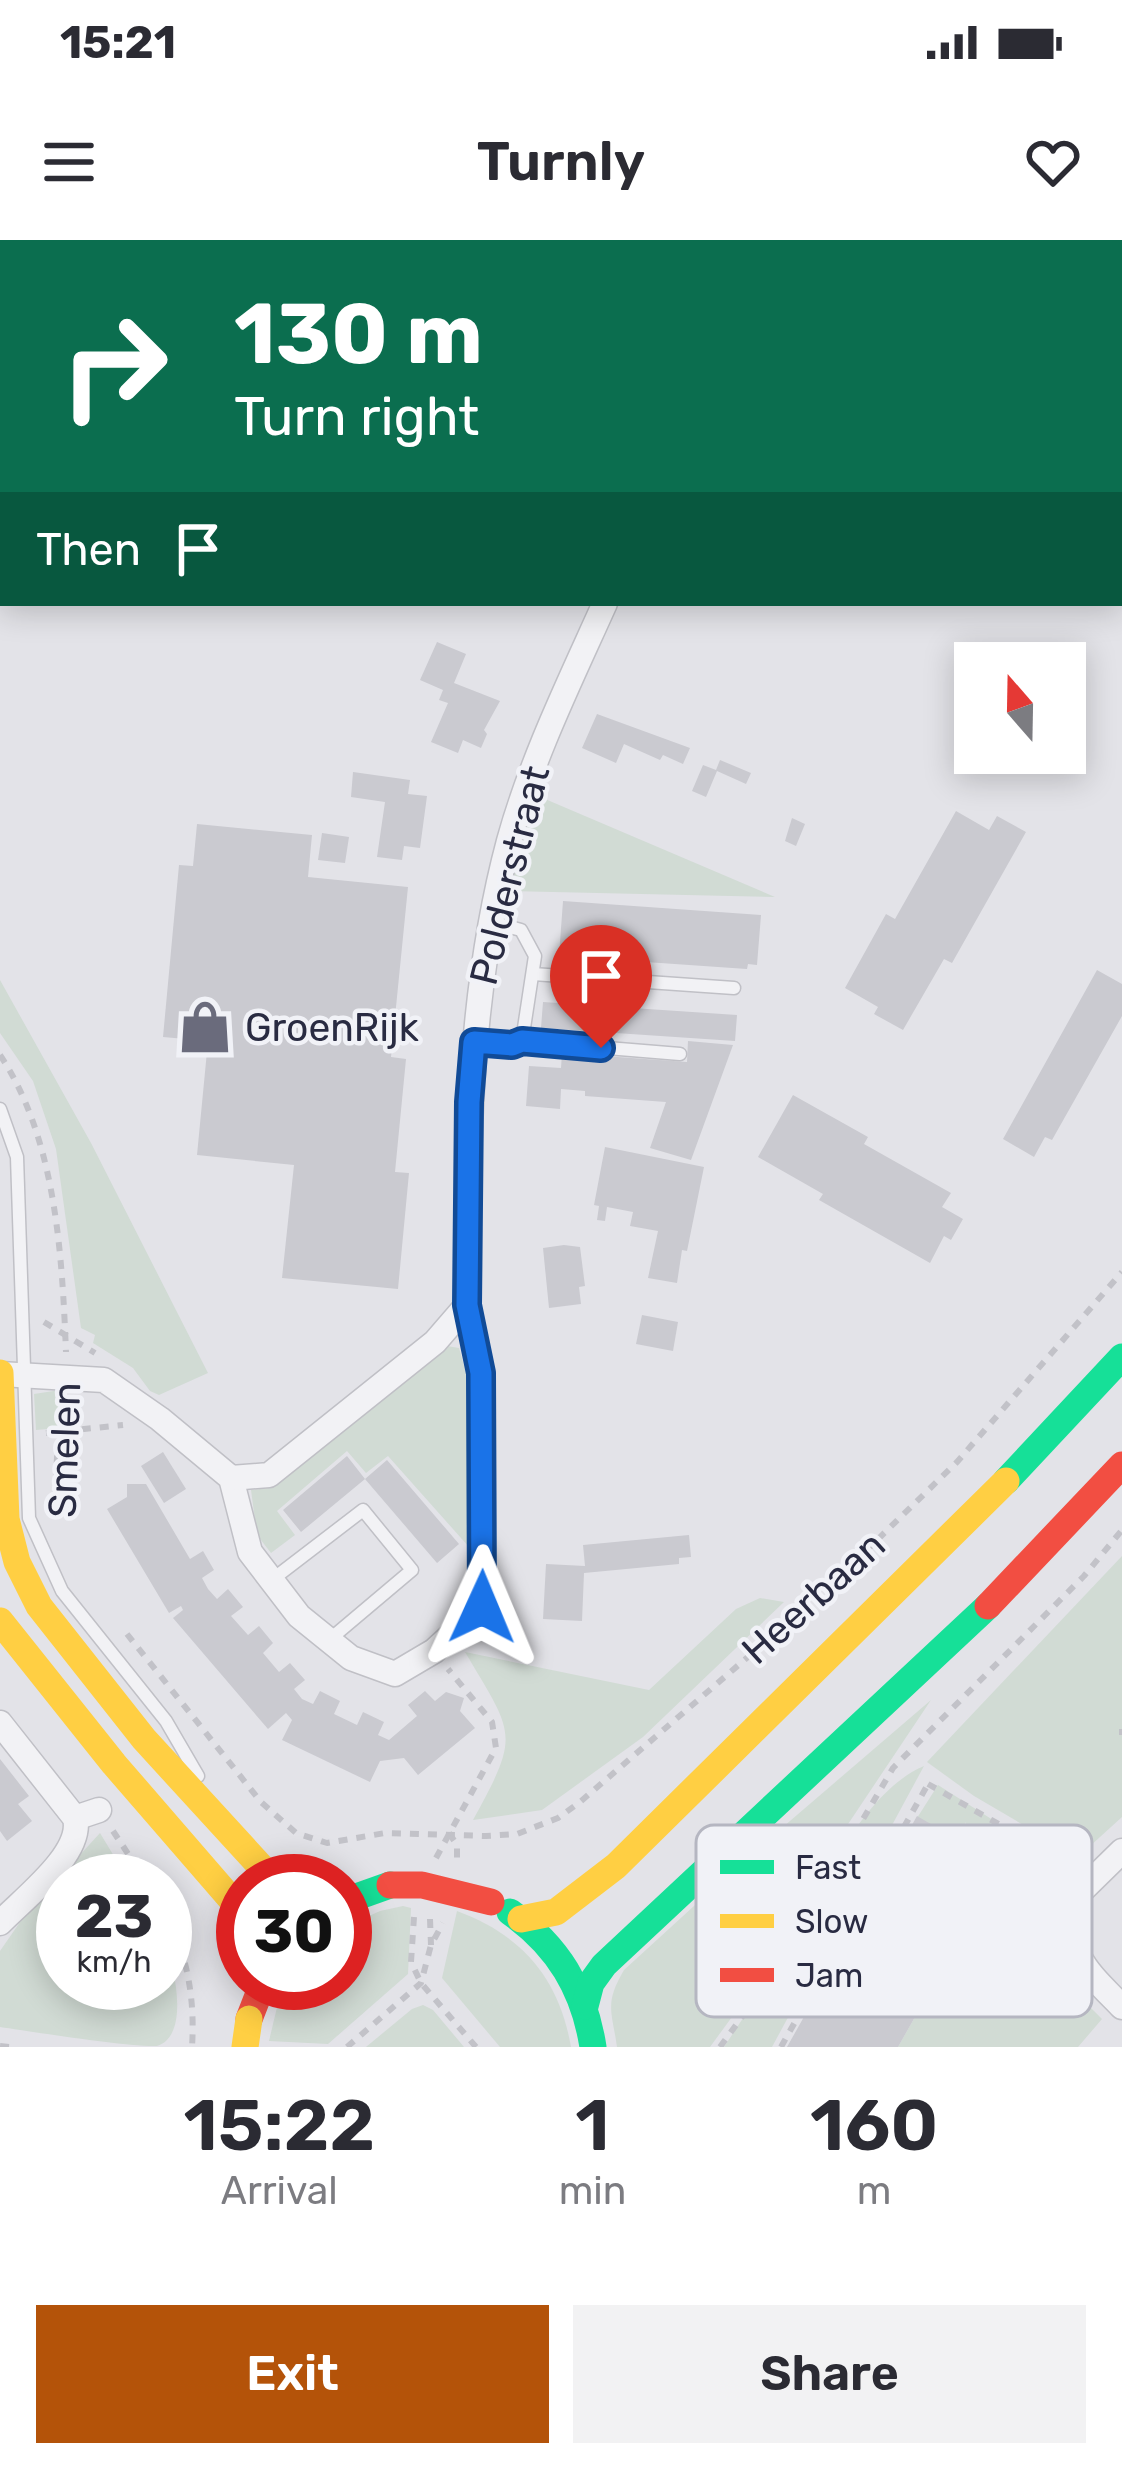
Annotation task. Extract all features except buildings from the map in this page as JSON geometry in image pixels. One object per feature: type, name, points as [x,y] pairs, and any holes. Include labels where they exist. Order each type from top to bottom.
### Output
[{"type":"main road","name":"Heerbaan","points":[[521,1918],[544,1917],[560,1910],[619,1861],[884,1609],[999,1493],[1122,1358]]},
{"type":"main road","name":"Smelen","points":[[8,1374],[6,1519],[17,1562],[39,1606],[144,1739],[248,1854]]},
{"type":"main road","points":[[757,1825],[918,1677],[1054,1541],[1122,1465]]},
{"type":"main road","points":[[0,1621],[216,1882]]},
{"type":"main road","points":[[590,2027],[591,1983],[604,1965],[696,1881]]},
{"type":"main road","points":[[372,1891],[390,1885],[447,1889],[491,1902],[521,1918],[563,1961],[590,2027]]},
{"type":"street","name":"Polderstraat","points":[[232,1478],[250,1552],[299,1616],[351,1658],[395,1674],[434,1651],[482,1607],[481,1373],[467,1305],[474,1042],[490,922],[510,838],[532,769],[604,606]]},
{"type":"street","points":[[8,1374],[104,1380],[232,1478],[269,1475],[435,1342],[467,1305]]},
{"type":"street","points":[[0,1723],[87,1814],[72,1849],[0,1923]]},
{"type":"street","points":[[1094,1878],[1122,1851]]},
{"type":"street","points":[[1092,1976],[1122,2007]]},
{"type":"lane","points":[[490,922],[512,927],[527,937],[535,956],[522,1041]]},
{"type":"lane","points":[[532,974],[734,988]]},
{"type":"lane","points":[[474,1042],[512,1045],[522,1041],[680,1054]]},
{"type":"lane","name":"Smelen","points":[[0,1109],[17,1157],[8,1374]]},
{"type":"lane","points":[[272,1580],[363,1510],[412,1570],[328,1640]]},
{"type":"path","name":"Smelen","points":[[0,1055],[21,1088],[41,1150],[60,1258],[68,1432],[57,1457],[53,1516],[61,1535]]},
{"type":"path","name":"Heerbaan","points":[[449,1833],[517,1834],[558,1818],[580,1802],[878,1540],[957,1462],[1122,1272]]},
{"type":"path","points":[[68,1432],[160,1419]]},
{"type":"path","points":[[859,1825],[892,1768],[1084,1576],[1122,1530]]},
{"type":"path","points":[[116,1621],[261,1802],[296,1833],[327,1843],[385,1833],[449,1833],[496,1748],[492,1722],[434,1651]]},
{"type":"path","points":[[904,1825],[928,1784],[1000,1825]]},
{"type":"path","points":[[346,2047],[421,1983],[431,1945]]},
{"type":"path","points":[[421,1983],[476,2047]]},
{"type":"path","points":[[190,2010],[192,2047]]},
{"type":"path","points":[[720,2047],[741,2017]]},
{"type":"path","points":[[781,2047],[798,2017]]},
{"type":"path","points":[[0,2046],[10,2047]]},
{"type":"shaded area","points":[[538,796],[775,897],[508,891]]},
{"type":"shaded area","points":[[0,980],[91,1143],[208,1373],[159,1395],[150,1391],[133,1368],[93,1343],[95,1335],[81,1328],[56,1149],[33,1081],[0,1033]]},
{"type":"shaded area","points":[[447,1346],[459,1348],[466,1373],[469,1547],[388,1456],[366,1473],[347,1451],[277,1511],[295,1535],[271,1553],[257,1535],[251,1490],[269,1488]]},
{"type":"shaded area","points":[[60,1390],[59,1428],[36,1430],[34,1394]]},
{"type":"shaded area","points":[[1122,1556],[1122,1817],[1092,1844],[1092,1825],[1023,1825],[927,1762]]},
{"type":"shaded area","points":[[760,1598],[784,1602],[643,1737],[542,1810],[473,1820],[499,1769],[505,1734],[494,1701],[465,1652],[649,1690],[736,1609]]},
{"type":"shaded area","points":[[931,1700],[847,1825],[785,1825]]},
{"type":"shaded area","points":[[924,1766],[892,1825],[858,1825],[879,1799]]},
{"type":"shaded area","points":[[938,1785],[1001,1825],[932,1825],[917,1818]]},
{"type":"shaded area","points":[[100,1833],[113,1854],[81,1854]]},
{"type":"shaded area","points":[[36,1903],[36,2010],[177,2010],[167,2040],[157,2046],[104,2042],[0,2027],[0,1951]]},
{"type":"shaded area","points":[[696,1904],[696,2017],[732,2017],[710,2047],[617,2047],[612,2000],[624,1970]]},
{"type":"shaded area","points":[[411,1908],[408,1974],[372,2006],[372,1915]]},
{"type":"shaded area","points":[[457,1911],[501,1933],[534,1962],[557,2000],[571,2047],[500,2047],[442,1978]]},
{"type":"shaded area","points":[[423,2005],[433,2010],[464,2047],[366,2047],[412,2009]]},
{"type":"shaded area","points":[[1092,2009],[1102,2019],[1078,2047],[898,2047],[915,2017],[1092,2017]]},
{"type":"shaded area","points":[[276,2010],[367,2010],[328,2044],[269,2041]]},
{"type":"shaded area","points":[[743,2017],[788,2017],[772,2047],[724,2047]]},
{"type":"traffic: fast","points":[[1006,1481],[1122,1357]]},
{"type":"traffic: fast","points":[[754,1825],[988,1606]]},
{"type":"traffic: fast","points":[[585,2006],[591,1983],[604,1965],[696,1879]]},
{"type":"traffic: fast","points":[[372,1891],[390,1885]]},
{"type":"traffic: fast","points":[[510,1912],[542,1939],[566,1970],[583,2006],[593,2047]]},
{"type":"traffic: slow","points":[[0,1373],[6,1519],[17,1562],[39,1606],[144,1739],[249,1854]]},
{"type":"traffic: slow","points":[[521,1919],[556,1912],[616,1866],[1006,1481]]},
{"type":"traffic: slow","points":[[0,1621],[216,1882]]},
{"type":"traffic: slow","points":[[245,2047],[249,2019]]},
{"type":"traffic: jam","points":[[988,1606],[1122,1465]]},
{"type":"traffic: jam","points":[[390,1885],[422,1885],[491,1902]]},
{"type":"traffic: jam","points":[[249,2019],[252,2010]]},
{"type":"place","name":"GroenRijk","points":[[205,1027]]},
{"type":"route","points":[[482,1607],[481,1373],[467,1305],[474,1042],[601,1048]]}]
